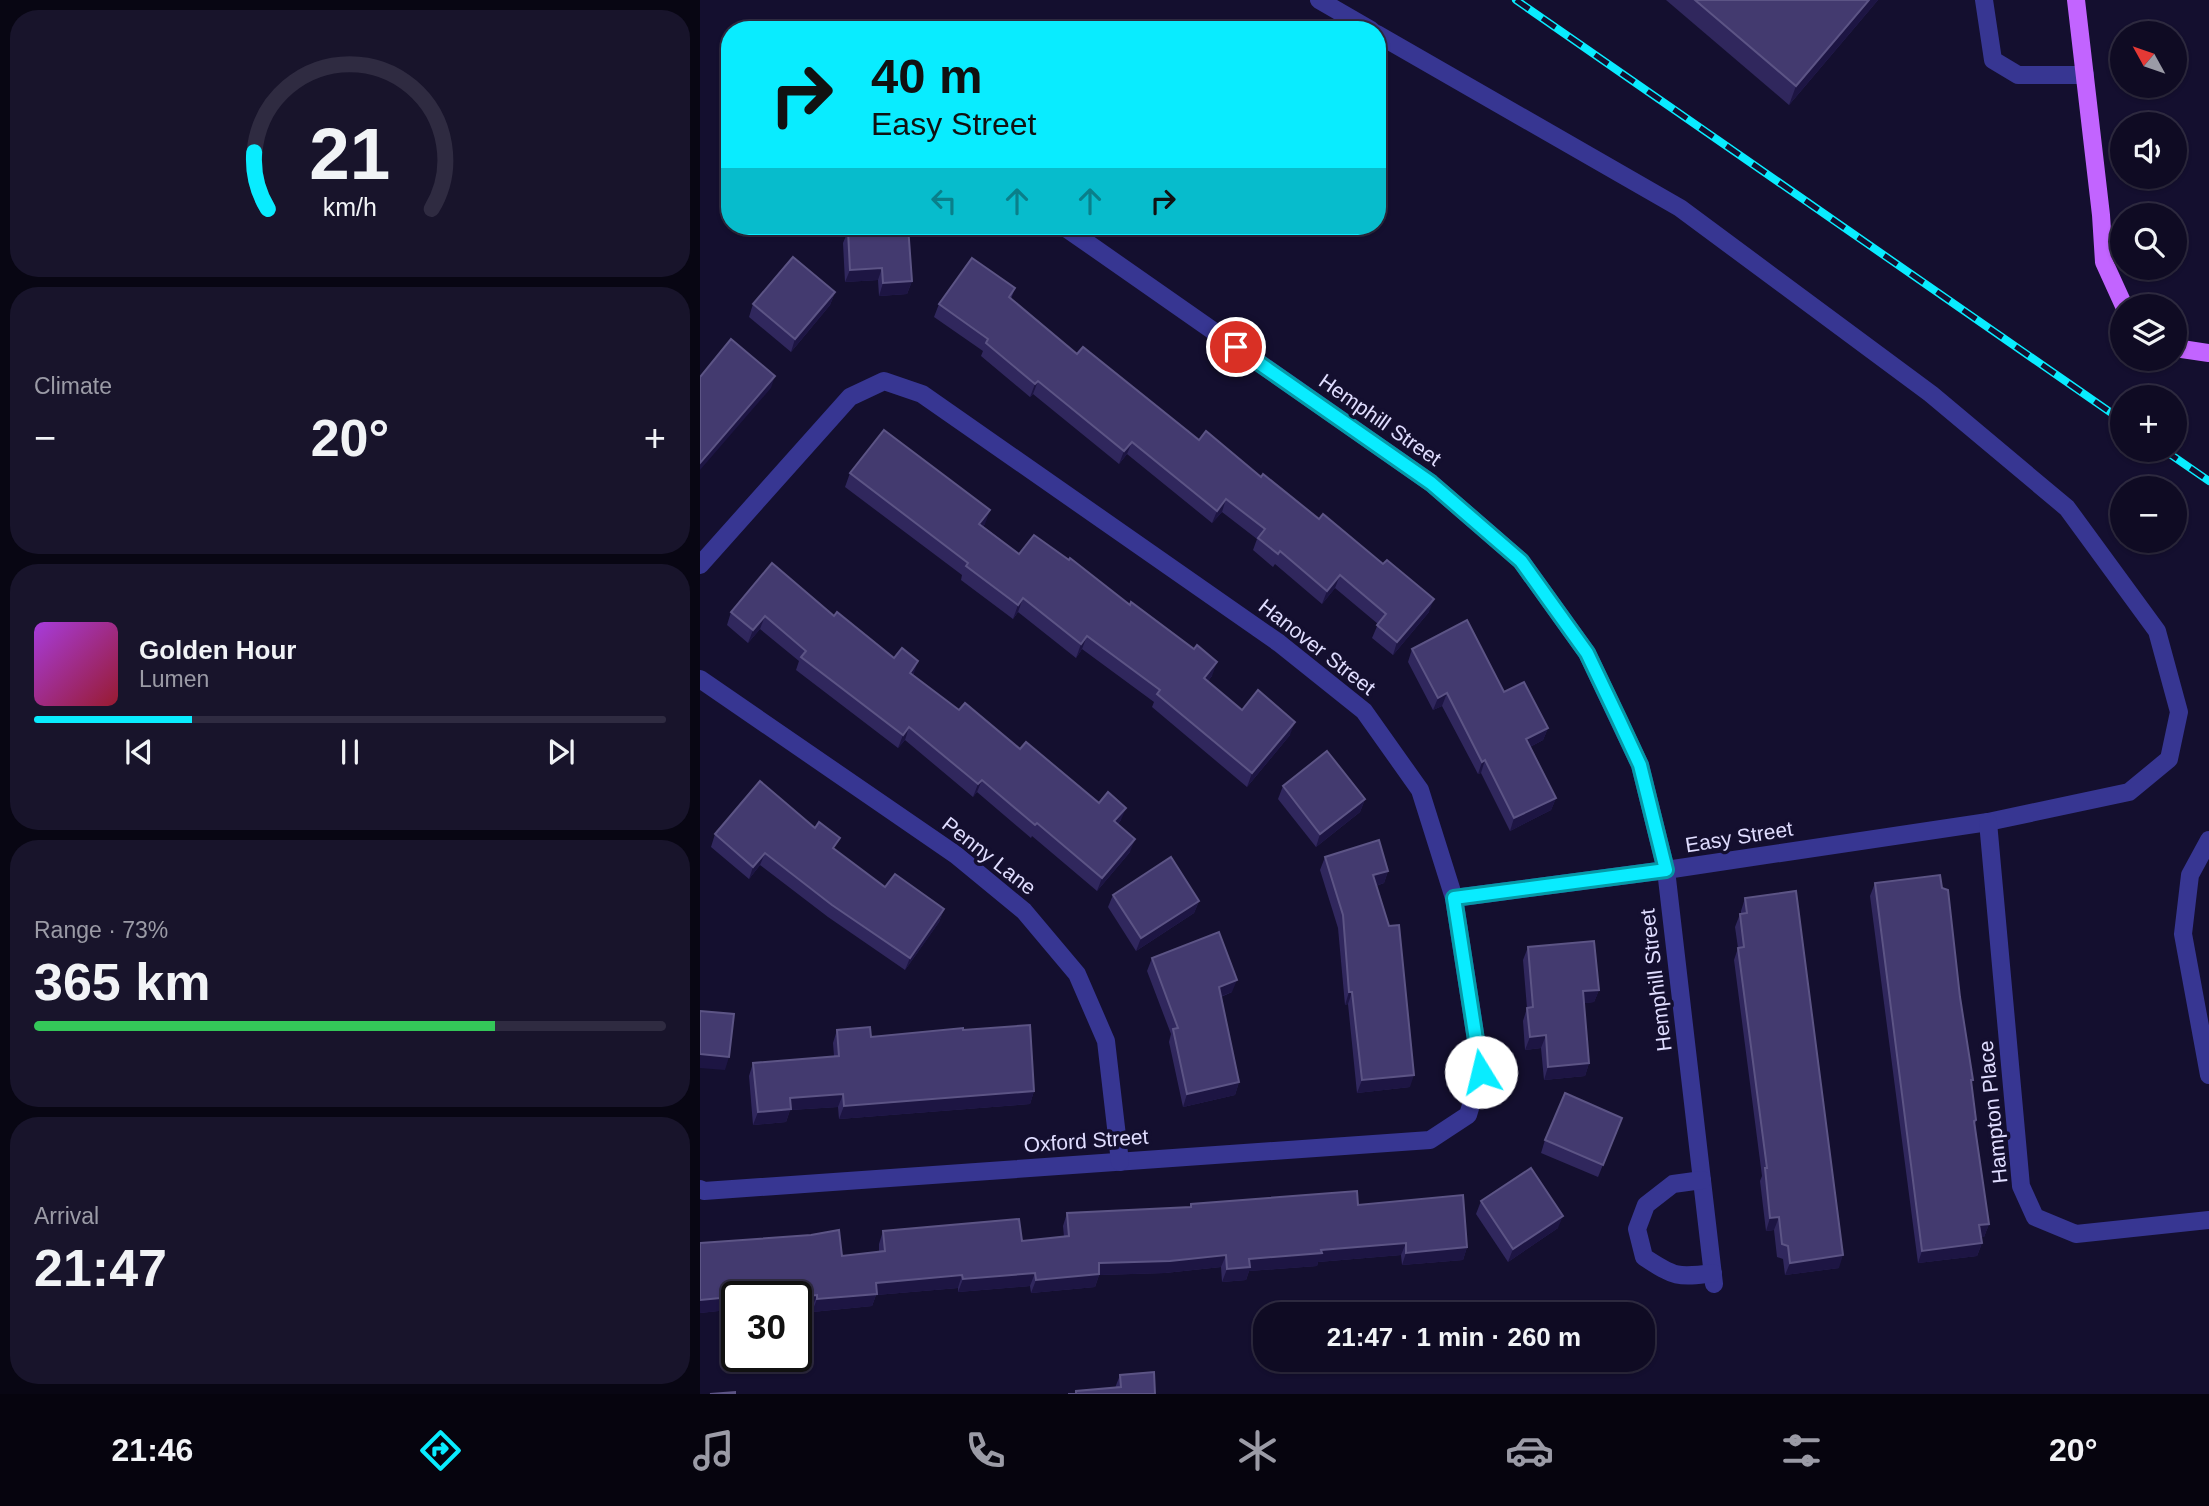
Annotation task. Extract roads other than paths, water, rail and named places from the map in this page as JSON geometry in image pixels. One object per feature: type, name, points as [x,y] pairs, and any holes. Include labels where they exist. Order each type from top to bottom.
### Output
[{"type":"main road","points":[[2076,0],[2104,262],[2119,294]]},
{"type":"main road","points":[[2187,350],[2209,353]]},
{"type":"street","points":[[1319,0],[1355,21]]},
{"type":"street","points":[[1984,0],[1993,60],[2018,75],[2085,75]]},
{"type":"street","name":"Easy Street","points":[[1386,39],[1680,208],[1931,394],[2067,508],[2157,631],[2179,712],[2169,759],[2129,792],[1988,822],[1666,870],[1454,898]]},
{"type":"street","name":"Hemphill Street","points":[[1076,235],[1431,483],[1521,561],[1587,653],[1640,765],[1666,870],[1714,1279],[1671,1275],[1644,1257],[1637,1229],[1646,1205],[1673,1184],[1702,1180]]},
{"type":"street","name":"Hanover Street","points":[[700,565],[850,397],[884,381],[922,394],[1279,643],[1364,710],[1419,790],[1454,898],[1481,1072],[1468,1115]]},
{"type":"street","name":"Penny Lane","points":[[700,679],[956,855],[1024,911],[1077,974],[1105,1041],[1120,1162]]},
{"type":"street","name":"Hampton Place","points":[[1988,822],[2021,1186],[2035,1217],[2076,1234],[2209,1220]]},
{"type":"street","points":[[2209,840],[2190,875],[2183,934],[2209,1075]]},
{"type":"street","name":"Oxford Street","points":[[700,1189],[717,1190],[1430,1140],[1468,1115]]},
{"type":"railway","points":[[1516,0],[2110,412]]},
{"type":"railway","points":[[2181,462],[2209,481]]}]
